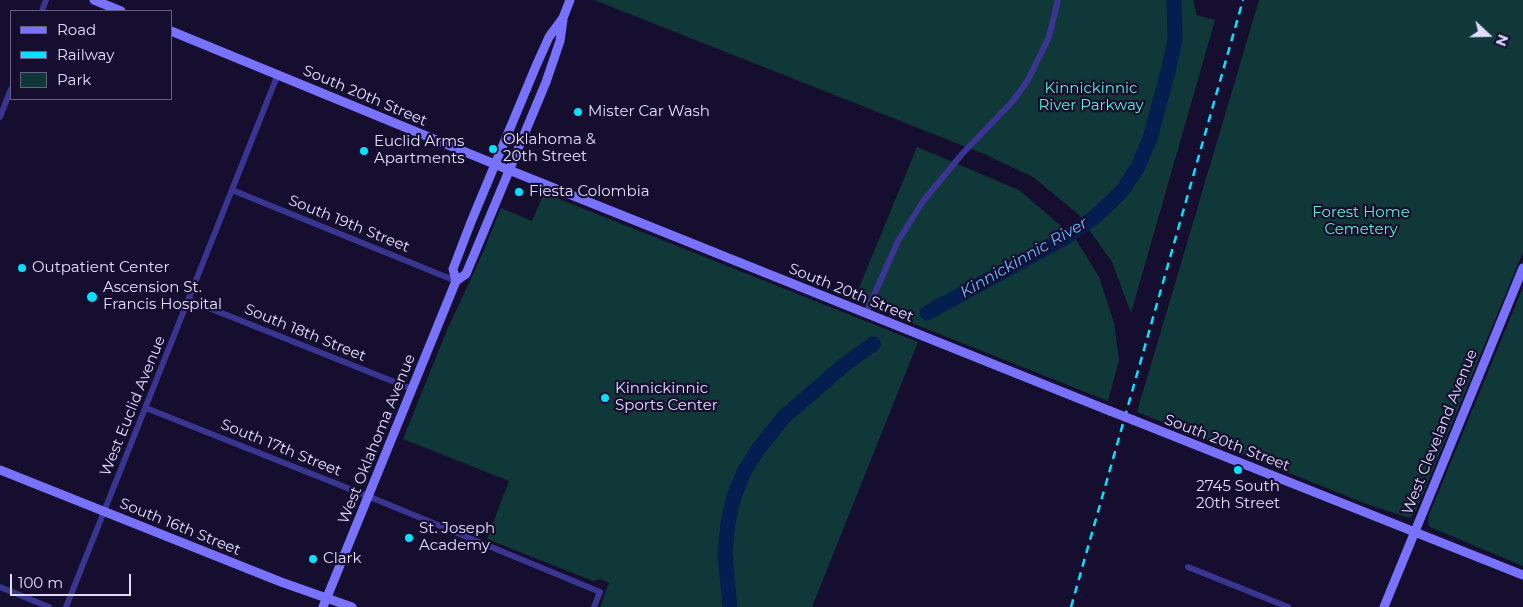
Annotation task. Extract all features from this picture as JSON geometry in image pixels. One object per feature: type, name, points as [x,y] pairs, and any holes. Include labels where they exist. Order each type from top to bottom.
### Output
[{"type":"street","points":[[94,0],[119,10]]},
{"type":"street","name":"West Oklahoma Avenue","points":[[325,603],[456,280],[466,274],[539,98],[560,41],[563,18],[570,0]]},
{"type":"street","points":[[866,313],[898,241],[924,200],[966,150],[1013,101],[1028,80],[1048,37],[1058,0]]},
{"type":"street","name":"West Oklahoma Avenue","points":[[456,280],[453,269],[495,164],[549,36],[563,18]]},
{"type":"street","name":"South 20th Street","points":[[172,31],[509,170],[1523,575]]},
{"type":"street","name":"West Euclid Avenue","points":[[66,607],[278,74]]},
{"type":"street","points":[[525,92],[539,98]]},
{"type":"street","points":[[0,116],[3,100]]},
{"type":"street","name":"South 19th Street","points":[[232,190],[456,280]]},
{"type":"street","name":"West Cleveland Avenue","points":[[1384,607],[1523,268]]},
{"type":"street","name":"South 18th Street","points":[[189,300],[412,389]]},
{"type":"street","name":"South 17th Street","points":[[146,408],[368,496],[600,592],[594,607]]},
{"type":"street","name":"South 16th Street","points":[[0,470],[281,582],[325,603],[352,607]]},
{"type":"street","points":[[1188,567],[1288,607]]},
{"type":"street","points":[[0,588],[49,607]]},
{"type":"green space","name":"Kinnickinnic River Parkway","points":[[594,0],[1193,0],[1197,15],[1215,20],[1131,313],[1112,262],[1078,214],[1033,177],[984,154]]},
{"type":"green space","name":"Forest Home Cemetery","points":[[1259,0],[1523,0],[1523,252],[1416,511],[1410,518],[1369,505],[1137,412]]},
{"type":"green space","points":[[917,147],[1019,190],[1075,238],[1099,277],[1114,323],[1119,360],[1108,401],[854,300]]},
{"type":"green space","name":"Kinnickinnic Sports Center","points":[[544,193],[918,342],[812,607],[600,607],[609,583],[600,579],[593,581],[487,539],[509,481],[403,439],[447,330],[478,264],[501,208],[532,221]]},
{"type":"green space","points":[[1523,287],[1523,566],[1430,527],[1428,523],[1429,515]]},
{"type":"waterway","name":"Kinnickinnic River","points":[[927,313],[1063,239],[1096,216],[1122,191],[1138,167],[1150,138],[1168,72],[1175,40],[1174,0]]},
{"type":"waterway","name":"Kinnickinnic River","points":[[730,607],[725,553],[728,523],[734,496],[745,470],[759,448],[784,417],[844,365],[873,344]]},
{"type":"railway","points":[[1071,607],[1243,0]]},
{"type":"place","name":"Mister Car Wash","points":[[578,112]]},
{"type":"place","name":"Oklahoma & 20th Street","points":[[493,149]]},
{"type":"place","name":"Euclid Arms Apartments","points":[[364,151]]},
{"type":"place","name":"Fiesta Colombia","points":[[519,192]]},
{"type":"place","name":"Outpatient Center","points":[[22,268]]},
{"type":"place","name":"Ascension St. Francis Hospital","points":[[92,297]]},
{"type":"place","name":"Kinnickinnic Sports Center","points":[[605,398]]},
{"type":"place","name":"2745 South 20th Street","points":[[1238,470]]},
{"type":"place","name":"St. Joseph Academy","points":[[409,538]]},
{"type":"place","name":"Clark","points":[[313,559]]}]
